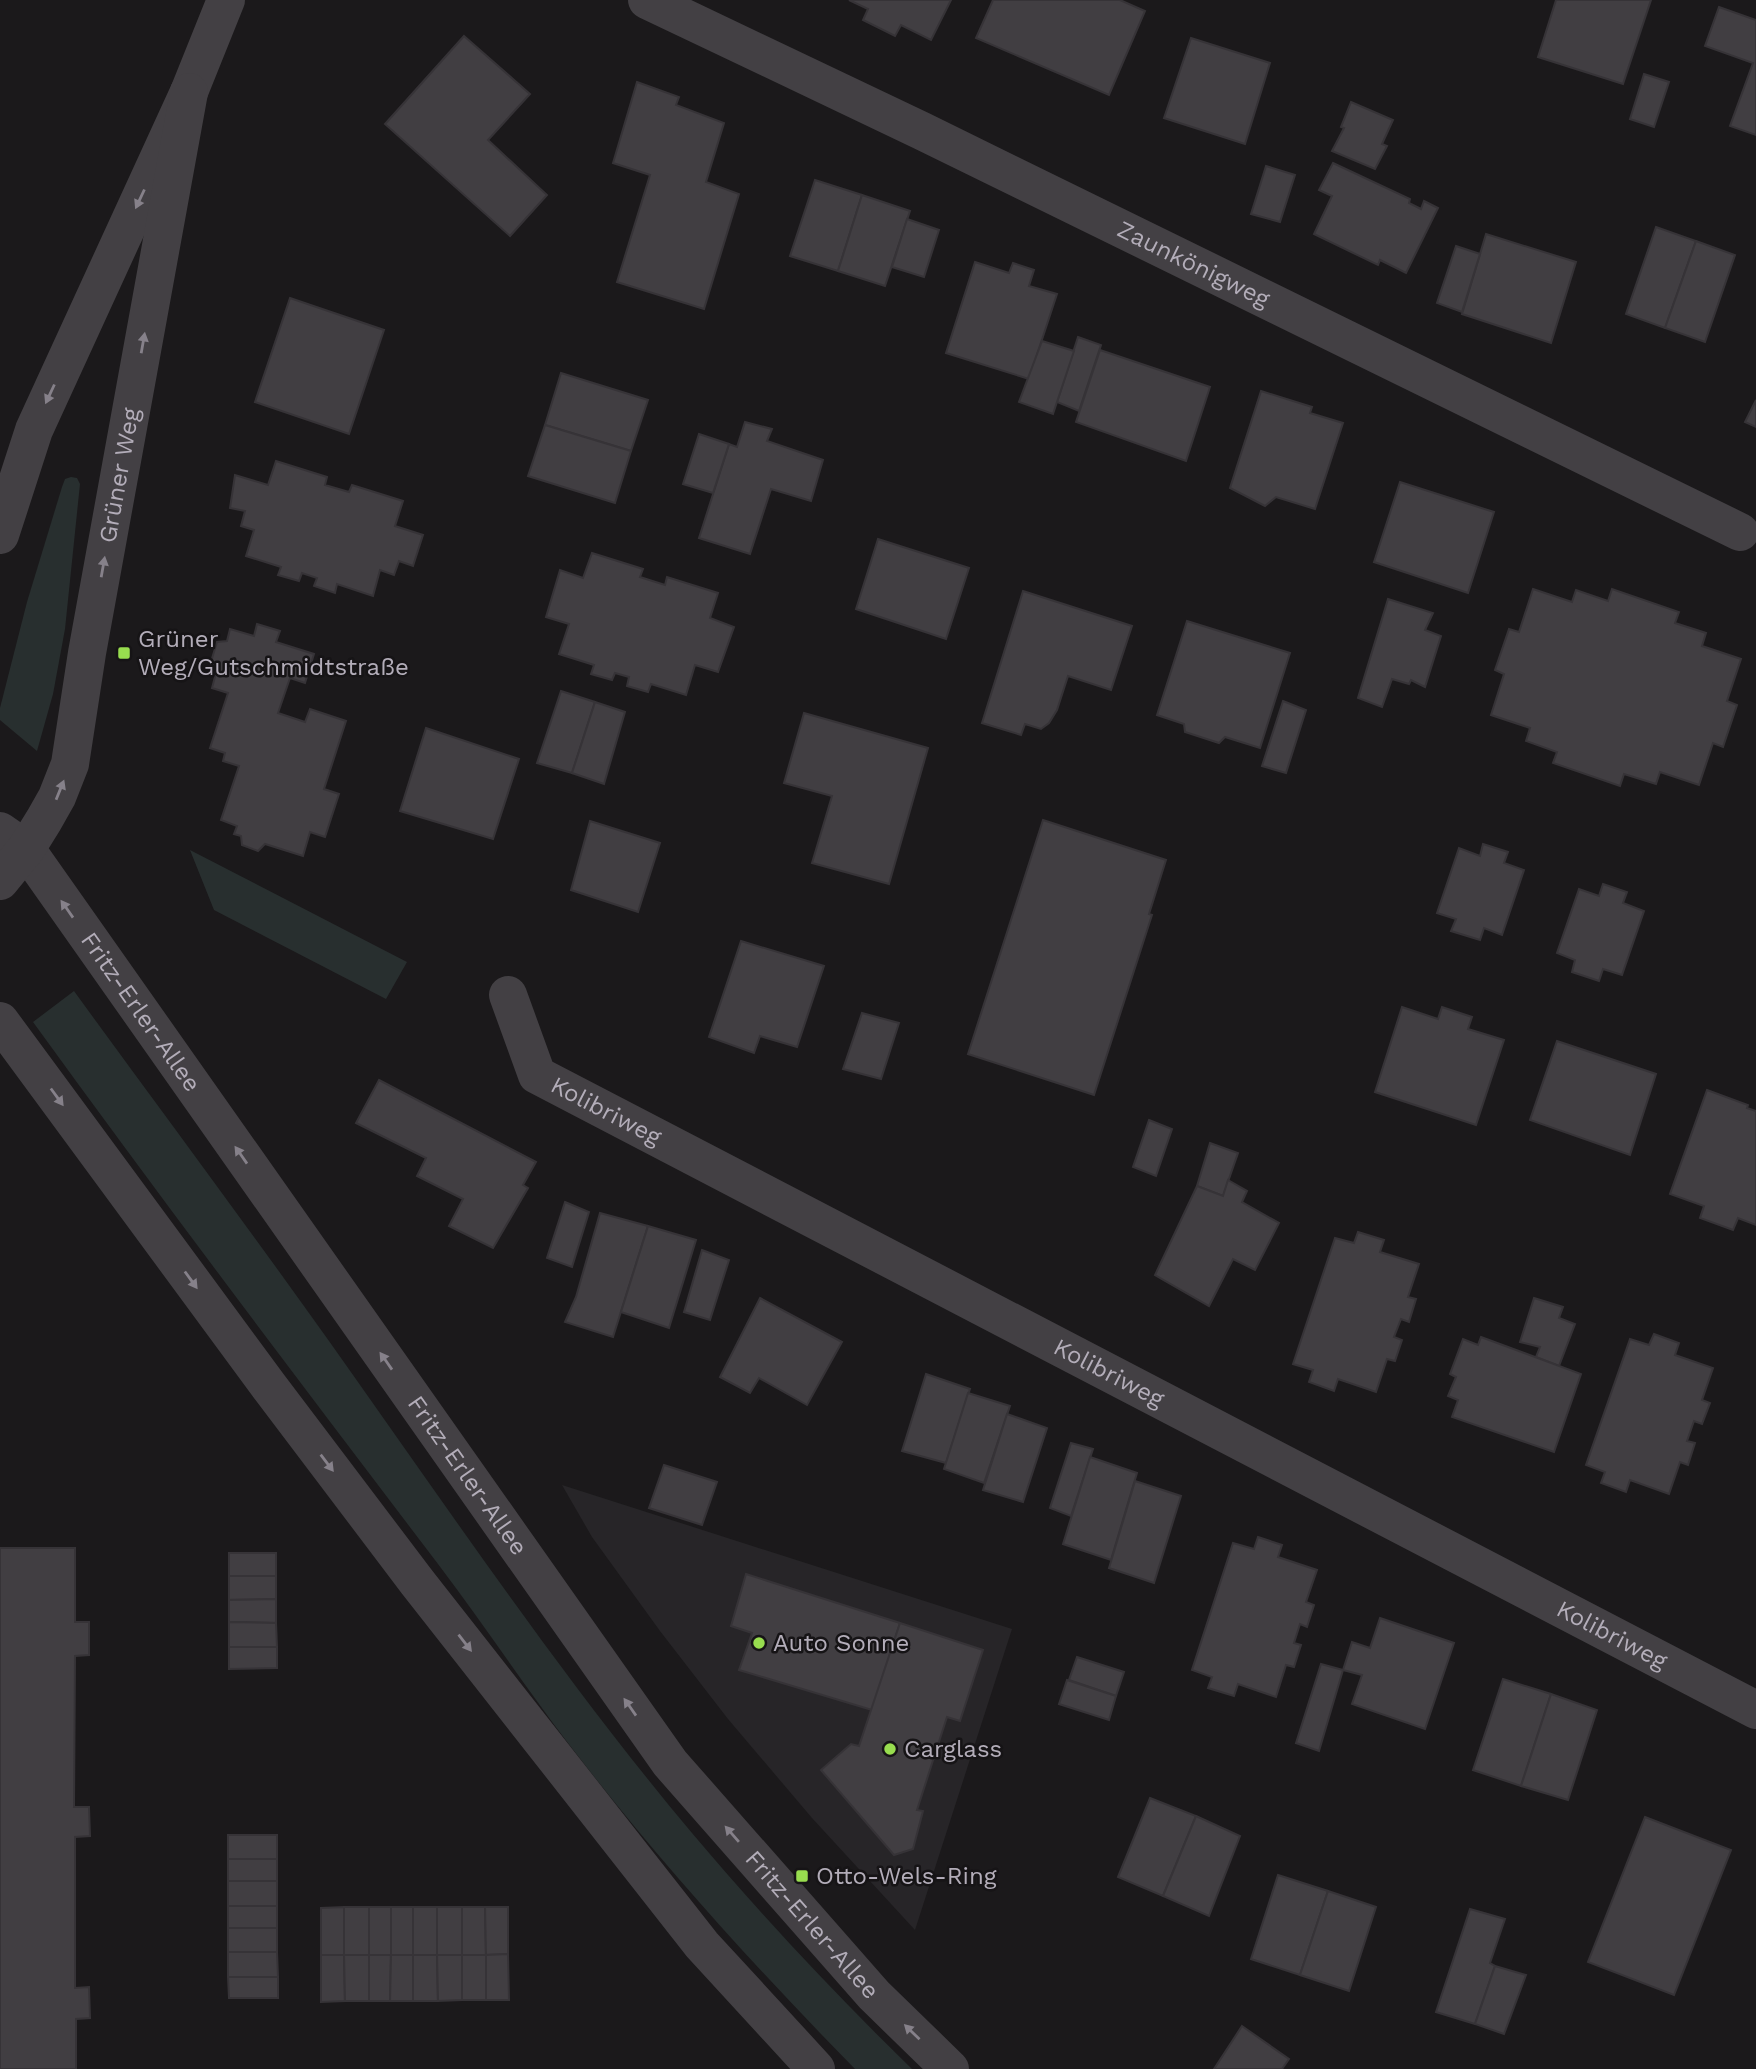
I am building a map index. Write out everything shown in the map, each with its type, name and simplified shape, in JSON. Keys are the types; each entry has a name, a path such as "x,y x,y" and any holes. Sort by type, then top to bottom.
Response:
{"street":[{"name":"Grüner Weg","path":"0,535 34,430 189,92 226,0"},
{"name":"Zaunkönigweg","path":"647,0 922,131 1740,532"},
{"name":"Grüner Weg","path":"13,840 57,797 70,764 87,653 189,92"},
{"path":"0,881 13,840"},
{"name":"Fritz-Erler-Allee","path":"13,840 670,1763 874,1995 950,2069"},
{"name":"Kolibriweg","path":"508,995 537,1075 1756,1710"},
{"path":"0,1021 260,1374 426,1592 702,1945 816,2069"}],"shaded area":[{"path":"77,478 80,484 65,629 53,694 37,751 0,720 0,708 27,602 62,487 65,479"},
{"path":"190,850 407,962 386,999 214,910"},
{"path":"74,991 597,1714 692,1833 745,1894 827,1983 912,2069 855,2069 706,1910 601,1786 33,1022"},
{"path":"562,1485 1012,1629 915,1930 812,1818 728,1719 592,1537"}],"building":[{"path":"849,0 951,0 931,40 901,25 895,36 863,20 868,9"},
{"path":"993,0 1120,0 1145,11 1109,95 976,38"},
{"path":"1556,0 1651,0 1623,84 1538,57"},
{"path":"1719,7 1756,20 1756,135 1730,126 1753,63 1705,46"},
{"path":"464,36 530,94 488,140 547,195 510,236 385,124"},
{"path":"1191,38 1270,63 1245,144 1164,118"},
{"path":"1644,74 1669,82 1654,127 1630,119"},
{"path":"637,82 679,97 676,105 724,123 706,182 739,194 704,309 617,282 650,175 613,163"},
{"path":"1351,102 1393,120 1382,144 1387,146 1375,169 1332,151 1344,128 1341,127"},
{"path":"1333,163 1410,199 1409,203 1421,209 1424,201 1438,208 1406,273 1380,260 1378,265 1314,234 1332,196 1319,190"},
{"path":"1266,166 1295,175 1280,222 1251,214"},
{"path":"815,180 862,195 838,271 790,256"},
{"path":"862,195 910,211 885,286 838,271"},
{"path":"907,219 939,230 924,277 892,267"},
{"path":"1656,227 1696,241 1665,328 1626,314"},
{"path":"1486,234 1576,262 1551,343 1462,314"},
{"path":"1696,241 1735,255 1705,342 1665,328"},
{"path":"1456,246 1480,254 1462,312 1437,303"},
{"path":"975,262 1009,273 1013,263 1034,270 1029,286 1057,294 1029,379 946,353"},
{"path":"290,298 384,330 349,434 255,402"},
{"path":"1078,337 1101,345 1079,411 1057,402"},
{"path":"1042,341 1074,351 1053,414 1019,402"},
{"path":"1100,350 1210,387 1186,461 1076,422"},
{"path":"561,373 648,400 631,451 545,425"},
{"path":"1261,391 1312,407 1310,413 1343,423 1315,509 1276,497 1265,506 1230,488"},
{"path":"1756,400 1756,427 1745,422"},
{"path":"745,422 772,429 767,441 823,460 811,501 771,489 750,554 699,538 729,444 737,447"},
{"path":"545,425 631,451 615,503 528,476"},
{"path":"699,434 729,444 713,493 683,484"},
{"path":"276,461 327,477 325,485 349,492 352,485 403,501 395,526 423,535 413,566 399,561 394,575 380,570 373,596 337,584 335,593 314,586 317,578 302,573 299,581 278,575 281,567 246,556 254,530 241,526 245,511 230,508 235,475 268,485"},
{"path":"1400,482 1494,512 1468,593 1374,562"},
{"path":"878,539 969,568 946,639 856,609"},
{"path":"592,553 643,569 640,577 665,585 667,577 718,593 710,618 734,627 718,672 695,665 686,695 651,684 648,692 627,686 629,677 615,673 612,680 591,674 594,665 559,654 569,624 546,617 560,570 583,578"},
{"path":"1533,589 1572,602 1576,590 1608,601 1612,589 1679,612 1675,623 1706,633 1702,646 1741,659 1727,701 1737,705 1723,747 1713,743 1699,785 1660,772 1656,784 1624,774 1620,786 1553,763 1557,752 1526,741 1530,728 1491,715 1504,674 1495,670 1509,629 1519,632"},
{"path":"1023,591 1132,626 1111,690 1068,676 1057,710 1049,723 1041,729 1025,724 1021,735 982,723"},
{"path":"1388,599 1433,613 1425,630 1441,636 1425,687 1411,680 1409,684 1392,679 1382,707 1358,698"},
{"path":"1187,621 1290,653 1260,748 1225,737 1219,743 1185,732 1184,724 1157,715"},
{"path":"257,624 280,631 276,642 314,654 305,683 290,678 278,713 305,722 310,709 346,721 324,789 339,794 325,837 310,832 303,856 265,844 258,851 242,845 241,836 234,834 237,826 221,820 239,766 223,761 225,753 210,748 228,693 212,688 216,673 210,665 217,642 227,641 230,629 254,636"},
{"path":"561,691 595,702 572,773 537,763"},
{"path":"1283,701 1306,710 1286,773 1262,766"},
{"path":"595,702 625,712 604,784 572,773"},
{"path":"804,713 928,748 889,884 812,863 832,796 784,783"},
{"path":"426,728 519,759 493,839 400,811"},
{"path":"1043,820 1166,860 1149,914 1152,915 1094,1095 968,1054"},
{"path":"590,821 660,843 638,912 571,890"},
{"path":"1483,844 1508,852 1504,863 1524,870 1502,935 1484,928 1480,940 1451,931 1456,919 1437,913 1459,848 1480,856"},
{"path":"1603,884 1627,892 1623,903 1644,911 1622,975 1603,969 1599,981 1572,972 1575,960 1557,953 1579,889 1599,896"},
{"path":"741,941 824,966 797,1047 760,1036 754,1053 709,1037"},
{"path":"1402,1007 1438,1019 1442,1007 1472,1017 1468,1029 1504,1040 1476,1125 1375,1092"},
{"path":"862,1013 899,1023 881,1079 843,1069"},
{"path":"1557,1041 1656,1074 1630,1155 1530,1120"},
{"path":"379,1080 536,1162 523,1185 528,1188 493,1248 449,1226 463,1199 417,1176 426,1158 356,1123"},
{"path":"1707,1090 1748,1105 1747,1108 1756,1111 1756,1225 1738,1218 1733,1230 1700,1218 1704,1206 1670,1194"},
{"path":"1149,1120 1172,1129 1156,1176 1133,1167"},
{"path":"1210,1143 1238,1153 1223,1196 1197,1186"},
{"path":"1228,1180 1247,1191 1242,1202 1279,1223 1255,1270 1233,1259 1209,1306 1155,1275 1197,1186 1223,1196"},
{"path":"565,1202 589,1212 572,1267 547,1258"},
{"path":"600,1213 648,1226 613,1337 565,1322 576,1297"},
{"path":"648,1226 696,1240 669,1328 621,1312"},
{"path":"1358,1232 1384,1240 1380,1252 1419,1264 1408,1297 1416,1299 1409,1322 1401,1319 1394,1337 1402,1340 1395,1361 1387,1359 1376,1392 1338,1379 1334,1391 1309,1382 1313,1370 1293,1364 1335,1238 1354,1243"},
{"path":"702,1250 729,1260 710,1320 684,1312"},
{"path":"760,1298 842,1342 807,1405 759,1378 750,1393 720,1377"},
{"path":"1534,1298 1563,1307 1559,1318 1575,1324 1559,1366 1536,1357 1540,1347 1520,1342"},
{"path":"1654,1334 1679,1343 1675,1355 1713,1368 1702,1400 1710,1403 1702,1424 1694,1421 1687,1441 1695,1443 1688,1465 1680,1462 1669,1494 1630,1480 1626,1492 1601,1483 1605,1472 1586,1465 1630,1339 1649,1345"},
{"path":"1481,1337 1581,1374 1554,1452 1452,1417 1458,1400 1448,1396 1456,1377 1450,1374 1463,1339 1478,1345"},
{"path":"926,1374 970,1389 946,1463 902,1451"},
{"path":"968,1393 1010,1406 984,1483 944,1469"},
{"path":"1007,1414 1047,1428 1023,1502 983,1490"},
{"path":"1071,1443 1093,1449 1071,1516 1050,1508"},
{"path":"1090,1457 1137,1473 1111,1560 1063,1544"},
{"path":"664,1465 717,1482 702,1525 649,1508"},
{"path":"1135,1481 1181,1496 1154,1583 1109,1568"},
{"path":"1258,1537 1282,1545 1278,1557 1317,1570 1306,1602 1314,1605 1307,1627 1300,1624 1294,1643 1301,1645 1294,1667 1286,1665 1276,1697 1238,1684 1234,1696 1208,1688 1212,1677 1192,1670 1233,1543 1254,1549"},
{"path":"0,1548 75,1548 75,1622 89,1622 89,1655 75,1656 74,1807 89,1807 90,1836 75,1837 75,1988 89,1987 90,2018 76,2019 76,2069 0,2069"},
{"path":"229,1553 276,1553 276,1576 229,1576"},
{"path":"746,1574 900,1623 872,1710 739,1670 752,1633 731,1626"},
{"path":"229,1576 276,1576 276,1599 229,1600"},
{"path":"276,1599 276,1623 229,1622 229,1600"},
{"path":"1380,1618 1454,1643 1425,1729 1352,1704 1362,1675 1343,1670 1352,1642 1370,1648"},
{"path":"229,1622 276,1623 277,1647 229,1647"},
{"path":"900,1623 983,1650 960,1721 947,1717 917,1810 923,1811 913,1849 894,1855 821,1770 851,1744 859,1746"},
{"path":"229,1647 277,1647 277,1668 229,1669"},
{"path":"1077,1657 1124,1672 1116,1696 1069,1680"},
{"path":"1321,1664 1343,1670 1319,1751 1296,1743"},
{"path":"1503,1679 1551,1694 1521,1786 1473,1770"},
{"path":"1067,1680 1116,1696 1109,1720 1059,1704"},
{"path":"1551,1694 1597,1710 1568,1800 1521,1786"},
{"path":"1150,1798 1196,1816 1163,1896 1118,1877"},
{"path":"1196,1816 1240,1836 1209,1916 1163,1896"},
{"path":"1645,1817 1731,1850 1674,1995 1588,1962"},
{"path":"228,1835 277,1835 277,1859 228,1859"},
{"path":"228,1859 277,1859 277,1881 228,1881"},
{"path":"1278,1875 1328,1891 1300,1975 1251,1959"},
{"path":"228,1881 277,1881 277,1906 228,1906"},
{"path":"1328,1891 1376,1907 1349,1991 1300,1975"},
{"path":"228,1906 277,1906 277,1928 228,1928"},
{"path":"344,1907 344,1955 321,1955 321,1908"},
{"path":"344,1907 369,1907 369,1955 344,1955"},
{"path":"369,1907 391,1907 391,1955 369,1955"},
{"path":"391,1907 413,1907 413,1955 391,1955"},
{"path":"413,1907 437,1907 437,1955 413,1955"},
{"path":"437,1907 462,1907 462,1955 437,1955"},
{"path":"462,1907 485,1907 486,1955 462,1955"},
{"path":"485,1907 508,1907 508,1954 486,1955"},
{"path":"1470,1909 1505,1919 1490,1963 1495,1966 1475,2024 1436,2012"},
{"path":"228,1928 277,1928 277,1952 228,1952"},
{"path":"228,1952 277,1952 278,1977 228,1977"},
{"path":"508,1954 509,2000 486,2000 486,1955"},
{"path":"321,1955 344,1955 345,2001 321,2002"},
{"path":"344,1955 369,1955 369,2001 345,2001"},
{"path":"369,1955 391,1955 390,2001 369,2001"},
{"path":"391,1955 413,1955 413,2001 390,2001"},
{"path":"413,1955 437,1955 438,2001 413,2001"},
{"path":"437,1955 462,1955 462,2000 438,2001"},
{"path":"462,1955 486,1955 486,2000 462,2000"},
{"path":"1495,1966 1526,1975 1504,2034 1475,2024"},
{"path":"228,1977 278,1977 278,1998 229,1998"},
{"path":"1242,2026 1289,2059 1282,2069 1214,2069"}],"place":[{"name":"Grüner Weg/Gutschmidtstraße","path":"124,653"},
{"name":"Auto Sonne","path":"759,1643"},
{"name":"Carglass","path":"890,1749"},
{"name":"Otto-Wels-Ring","path":"802,1876"}]}
